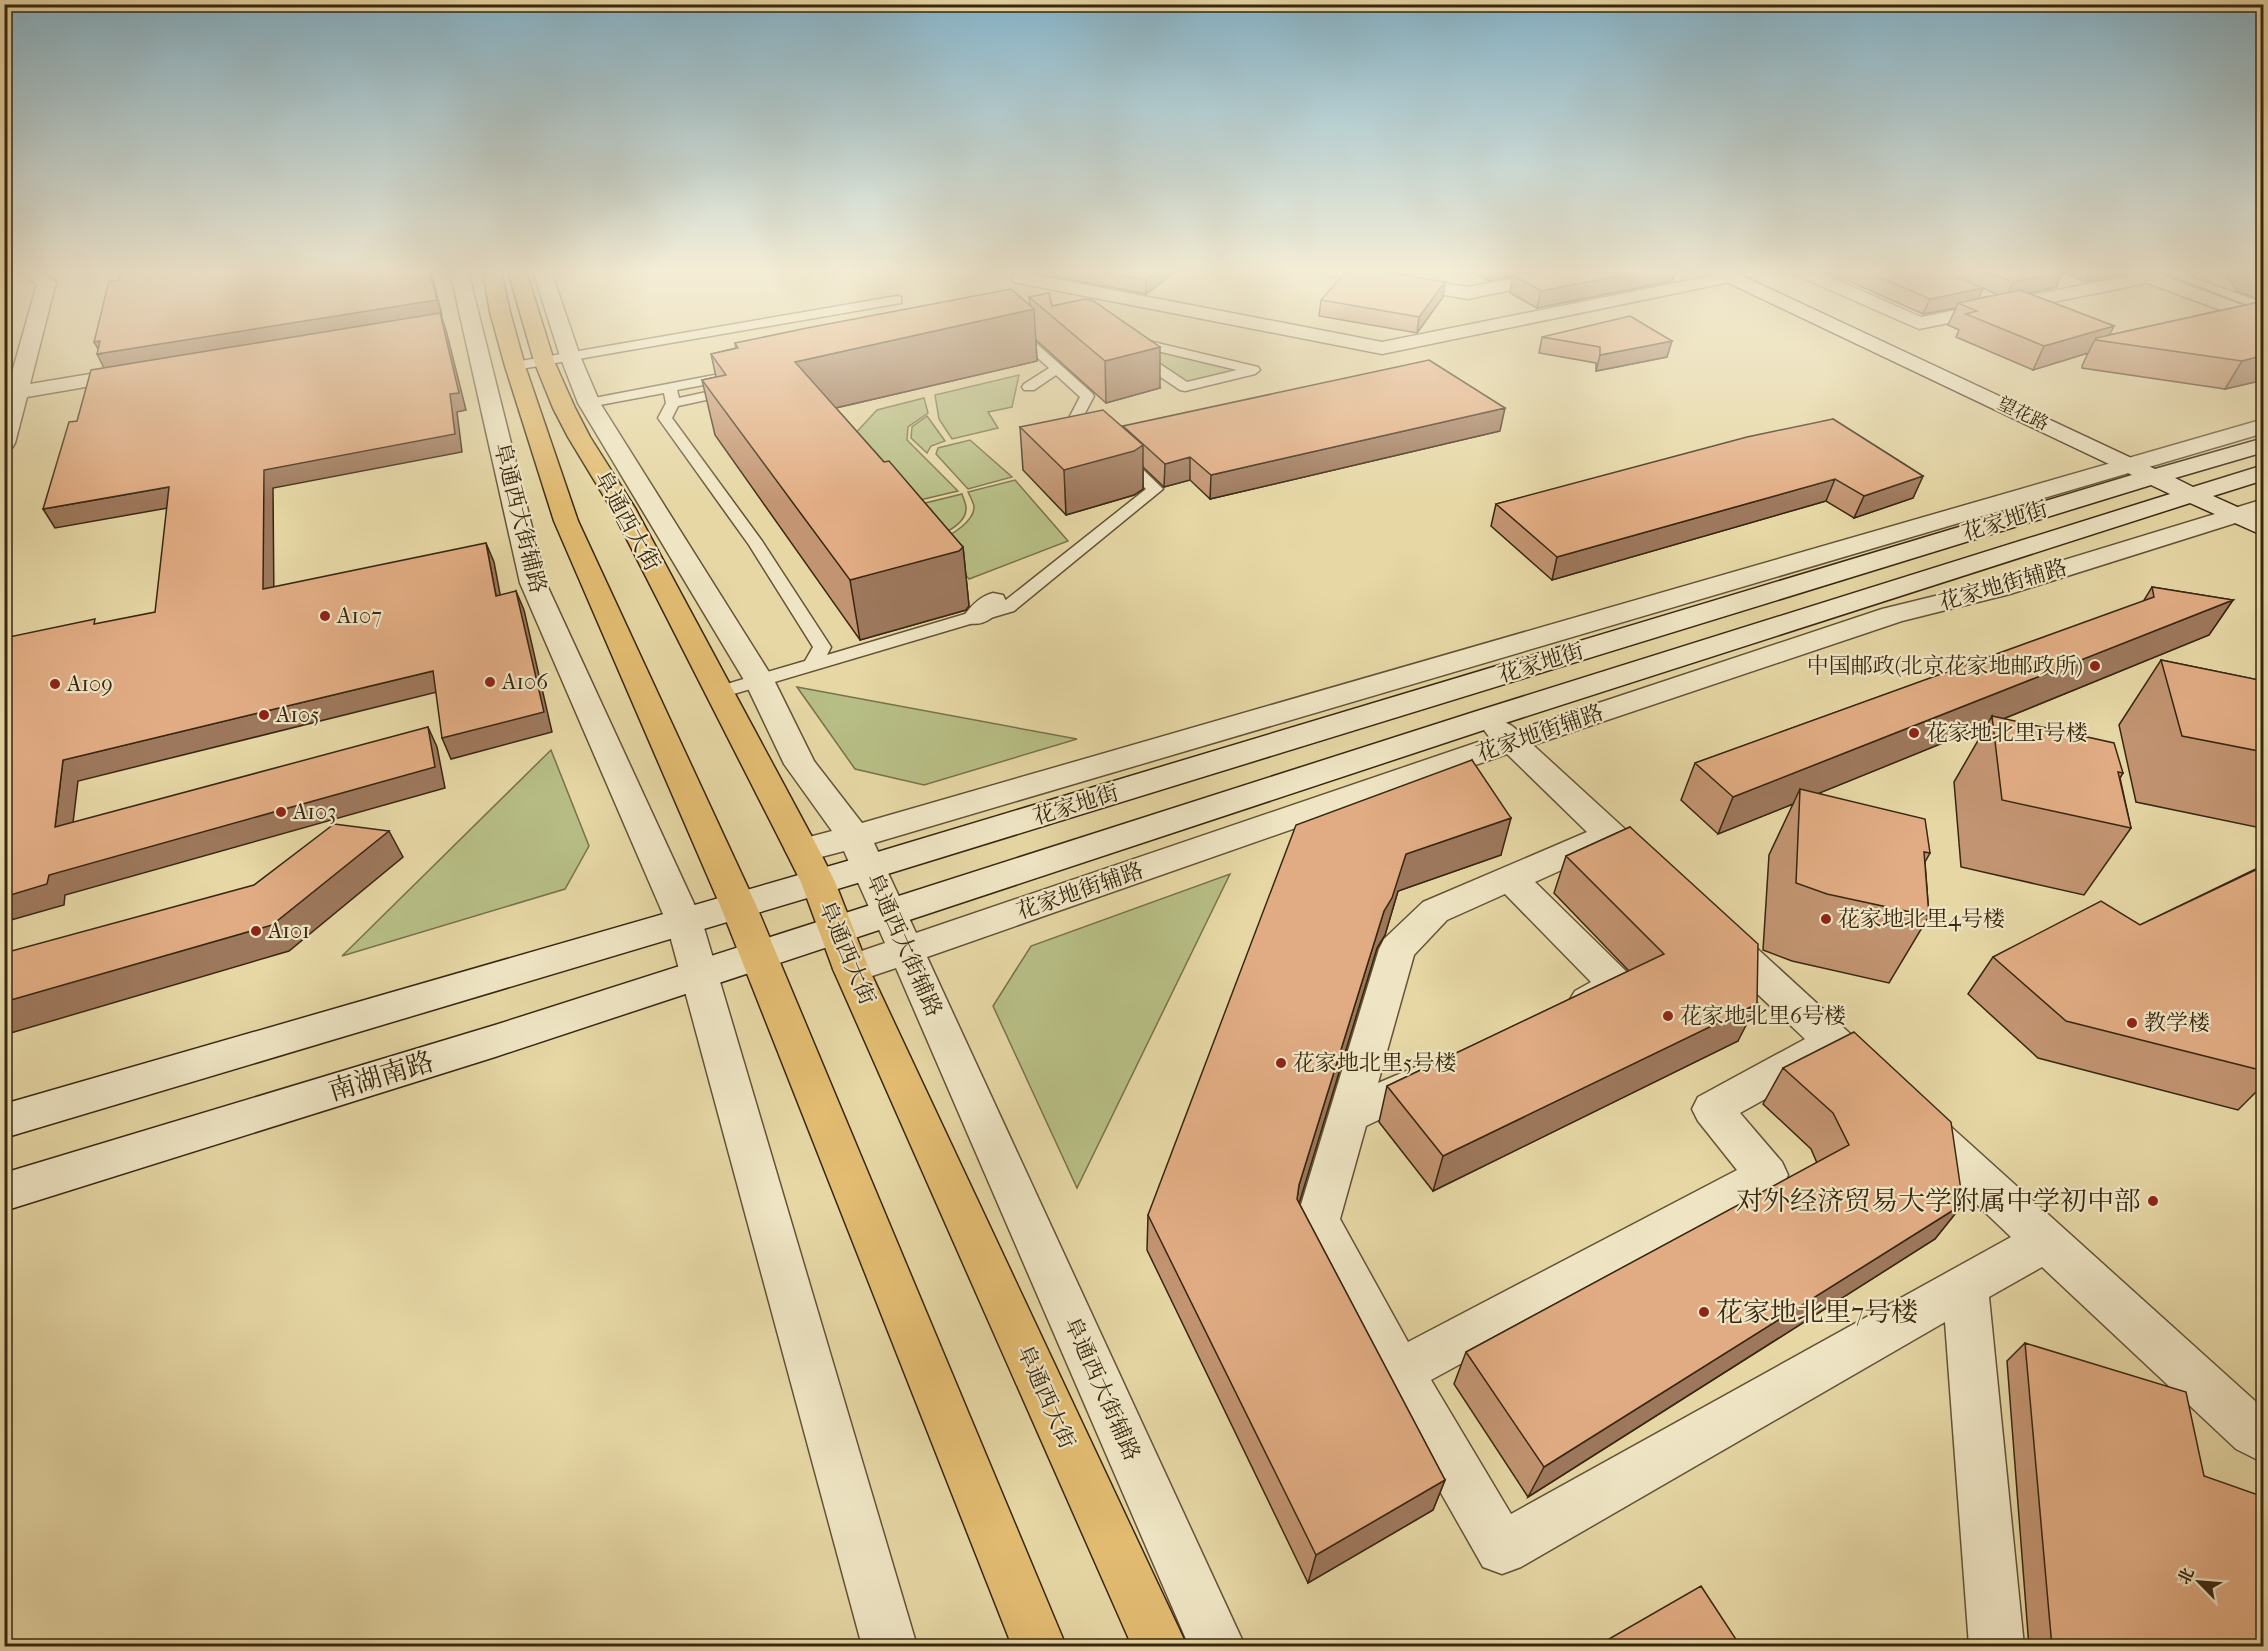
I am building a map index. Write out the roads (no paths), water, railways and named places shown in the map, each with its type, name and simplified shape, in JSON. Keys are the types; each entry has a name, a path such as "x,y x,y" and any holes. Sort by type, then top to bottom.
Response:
{"main road":[{"path":"500,348 515,366 566,521 738,905 1039,1647"},
{"name":"阜通西大街","path":"540,348 579,437 623,508 818,882 851,969 1160,1647"}],"street":[{"path":"4,443 30,348"},
{"name":"阜通西大街辅路","path":"480,348 533,583 684,921 890,1647"},
{"name":"阜通西大街辅路","path":"567,348 589,403 759,680 800,764 861,852 1217,1647"},
{"name":"望花路","path":"1883,348 2144,470 2264,529"},
{"path":"18,392 157,369"},
{"path":"2144,470 2264,426"},
{"name":"花家地街","path":"738,905 818,882 861,852 2144,470 2264,445"},
{"name":"花家地街","path":"757,955 889,911 1499,730 2264,472"},
{"name":"花家地街辅路","path":"851,969 906,951 1499,730 1892,615 2001,588 2264,506"},
{"path":"1499,730 1653,875"},
{"path":"1610,835 1435,911 1397,949 1318,1221 1399,1372 1502,1548 2046,1241"},
{"path":"802,850 861,852"},
{"path":"1510,878 1618,986 1562,1013"},
{"path":"4,1121 738,905"},
{"path":"1696,915 2212,1396 2253,1432 2264,1438"},
{"name":"南湖南路","path":"4,1192 495,1041 757,955"},
{"path":"1399,1372 1767,1175 1712,1109 1833,1043"},
{"path":"1348,1116 1456,1064"},
{"path":"1965,1287 1997,1647"}],"lane":[{"path":"515,366 616,348"},
{"path":"720,692 985,609 1008,607 1155,489 1077,416 1087,396 1058,368 1032,348"},
{"path":"1131,348 1185,387 1254,370 1156,348"},
{"path":"1029,387 1058,368"},
{"path":"671,395 740,374"},
{"path":"589,403 752,386"},
{"path":"671,395 665,418 756,543 822,647 812,665"}],"place":[{"name":"A107","path":"325,616"},
{"name":"中国邮政(北京花家地邮政所)","path":"2095,666"},
{"name":"A106","path":"490,682"},
{"name":"A109","path":"55,684"},
{"name":"A105","path":"264,715"},
{"name":"花家地北里1号楼","path":"1914,733"},
{"name":"A103","path":"281,812"},
{"name":"花家地北里4号楼","path":"1826,919"},
{"name":"A101","path":"256,931"},
{"name":"花家地北里6号楼","path":"1668,1016"},
{"name":"教学楼","path":"2132,1023"},
{"name":"花家地北里5号楼","path":"1281,1063"},
{"name":"对外经济贸易大学附属中学初中部","path":"2153,1201"},
{"name":"花家地北里7号楼","path":"1704,1312"}]}
